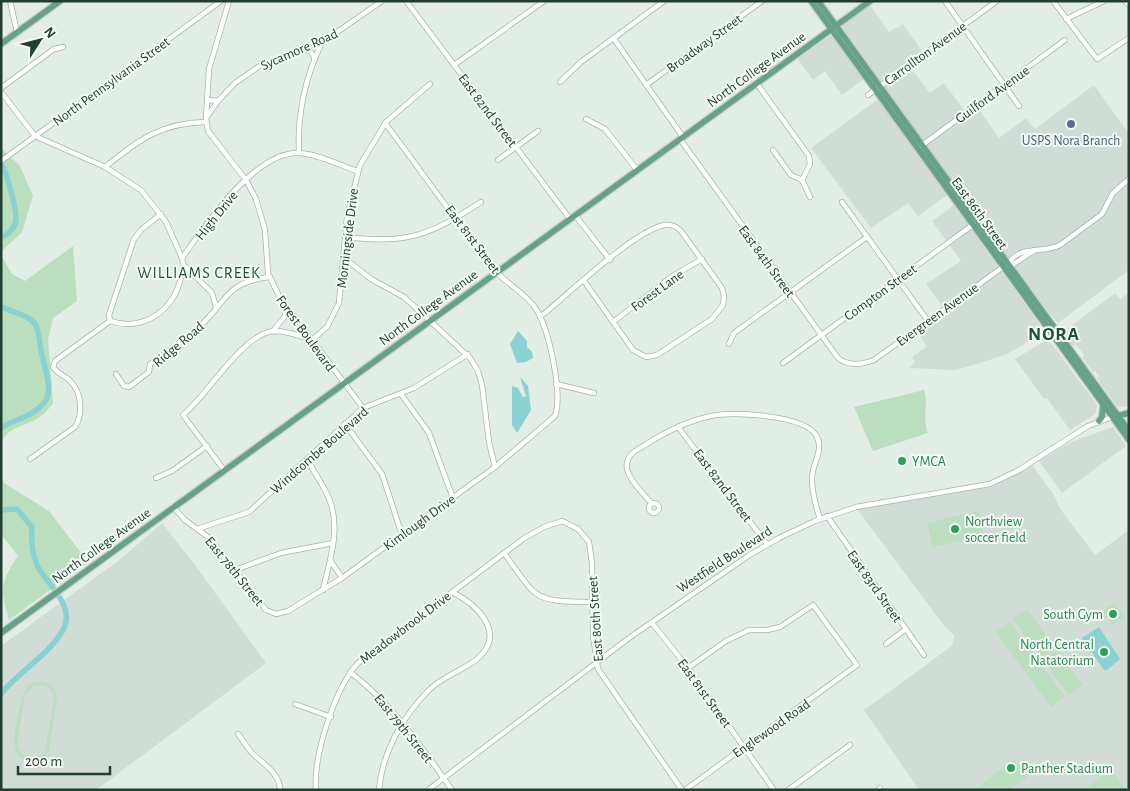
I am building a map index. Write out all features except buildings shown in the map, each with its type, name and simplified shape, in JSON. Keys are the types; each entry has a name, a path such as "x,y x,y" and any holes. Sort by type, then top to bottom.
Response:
{"main road":[{"path":"1,44 60,1"},
{"name":"East 86th Street","path":"812,1 834,27"},
{"name":"East 86th Street","path":"818,1 834,27 1115,416 1129,440"},
{"name":"North College Avenue","path":"1,633 870,1"},
{"name":"East 86th Street","path":"1006,266 1103,404 1127,428"},
{"path":"1099,421 1104,412 1103,404"},
{"path":"1127,428 1129,413"},
{"name":"Westfield Boulevard","path":"1115,416 1129,413"}],"street":[{"path":"10,1 17,32"},
{"name":"North Pennsylvania Street","path":"2,161 221,1"},
{"name":"Forest Boulevard","path":"229,1 210,63 206,120 210,136 246,180 263,219 269,277 286,307 363,408"},
{"name":"Sycamore Road","path":"206,120 218,101 235,83 258,67 323,40 382,1"},
{"name":"East 82nd Street","path":"406,1 516,147 572,217 610,260"},
{"path":"454,65 544,1"},
{"path":"560,82 581,62 664,1"},
{"name":"Broadway Street","path":"646,85 762,1"},
{"path":"945,1 1019,106"},
{"name":"Carrollton Avenue","path":"868,95 997,1"},
{"path":"1053,1 1097,59 1129,38"},
{"path":"1066,19 1104,1"},
{"path":"1125,1 1129,5"},
{"name":"East 84th Street","path":"614,39 790,293 821,334 842,361 866,363"},
{"path":"299,153 302,102 323,40"},
{"name":"Guilford Avenue","path":"920,146 1066,40"},
{"path":"63,47 54,50 1,90 35,136 105,167 136,187 161,214 184,265 212,293 216,307"},
{"path":"304,48 311,52 315,59"},
{"name":"Morningside Drive","path":"312,340 325,330 336,312 350,200 357,171 385,124 401,107 430,84"},
{"path":"757,84 808,156 810,164 802,180"},
{"path":"207,100 218,101"},
{"path":"586,119 605,129 637,170"},
{"path":"105,167 139,140 157,131 176,125 206,120"},
{"name":"East 81st Street","path":"385,124 496,272 528,299 540,317 549,338 556,384 557,410 555,416"},
{"path":"498,160 538,130"},
{"path":"773,150 791,175 802,180 810,197"},
{"name":"High Drive","path":"182,258 246,180 268,161 286,154 299,153 315,156 357,171"},
{"name":"Evergreen Avenue","path":"866,363 1006,266 1010,260 1024,250 1053,249 1095,220 1102,214 1118,188 1129,179"},
{"path":"345,237 384,240 407,238 426,232 481,202"},
{"path":"842,202 928,321"},
{"path":"110,321 109,315 134,239 142,229 161,214"},
{"name":"Compton Street","path":"783,363 975,223"},
{"path":"540,317 610,260 645,234 663,225 672,225 681,231 722,288 724,301 714,318 657,355 643,357 633,350 584,282"},
{"path":"729,344 733,334 867,237"},
{"path":"343,257 371,279 404,297 468,354 476,367 482,385 489,442 495,467"},
{"name":"Forest Lane","path":"613,322 671,277 702,259"},
{"path":"30,459 75,427 80,420 81,412 76,389 68,379 53,367 55,361 110,321 123,324 138,323 160,314 176,294 184,265"},
{"name":"Ridge Road","path":"116,374 124,386 130,387 149,372 150,364 199,327 225,294 250,280 269,277"},
{"path":"212,293 225,294"},
{"path":"224,470 183,415 202,398 239,353 273,331 285,316 286,307"},
{"path":"273,331 312,340"},
{"name":"Windcombe Boulevard","path":"197,529 249,512 363,408 420,386 468,354"},
{"path":"556,384 594,392"},
{"path":"401,394 429,433 452,498"},
{"path":"652,504 629,473 627,463 632,453 678,427 713,415 748,415 782,418 810,429 816,436 820,447 812,476 820,519"},
{"name":"Kimlough Drive","path":"275,614 295,608 342,578 495,467 555,416"},
{"name":"Westfield Boulevard","path":"428,790 596,663 767,544 827,516 876,502 953,492 990,484 1019,470 1099,421 1115,416"},
{"path":"345,424 382,474 402,535"},
{"name":"East 82nd Street","path":"678,427 767,544"},
{"path":"156,478 170,473 206,446"},
{"path":"307,459 331,505 334,526 330,560 323,590"},
{"name":"East 78th Street","path":"173,507 208,537 266,610 275,614"},
{"name":"East 83rd Street","path":"827,516 924,654"},
{"name":"Meadowbrook Drive","path":"316,790 317,759 340,692 350,672 368,654 504,553 541,528 558,522 567,522"},
{"name":"East 80th Street","path":"567,522 582,532 589,542 596,663 619,701 684,790"},
{"path":"235,570 281,553 332,543"},
{"path":"504,553 531,590 539,597 551,601 593,602"},
{"path":"330,560 342,578"},
{"path":"379,790 384,762 402,722 430,688 476,660 487,645 488,628 484,618 473,604 452,592"},
{"name":"Englewood Road","path":"684,790 857,667 855,660 813,605 780,627 767,630 750,630 726,641 688,668"},
{"name":"East 81st Street","path":"652,623 688,668 774,790"},
{"path":"886,644 906,629"},
{"name":"East 79th Street","path":"350,672 377,693 402,722 452,790"},
{"path":"295,704 331,717"},
{"path":"238,734 251,752 274,774 280,782 280,790"},
{"path":"788,790 850,745"}],"shaded area":[{"path":"870,5 889,32 903,24 925,56 910,67 930,93 944,83 964,110 974,102 999,138 1026,118 1035,129 1094,85 1129,134 1129,270 1058,323 1031,291 846,34 842,26 844,23"},
{"path":"830,36 833,36 864,79 842,95 825,71 813,80 797,58"},
{"path":"878,99 947,195 918,216 908,203 871,228 811,148"},
{"path":"954,205 1045,332 1007,354 977,364 954,370 909,368 915,362 912,357 927,346 914,328 943,307 926,284 961,261 932,221"},
{"path":"1115,293 1120,299 1129,293 1129,406 1121,407 1117,406 1097,378 1099,376 1095,371 1093,372 1082,357 1084,355 1076,344 1071,346 1062,333"},
{"path":"1048,339 1097,405 1095,414 1070,430 1047,398 1044,399 1015,359"},
{"path":"1113,427 1126,446 1062,493 1039,461 1071,442"},
{"path":"1032,465 1053,494 1061,510 1095,555 1129,530 1129,790 919,790 864,710 952,646 954,635 945,627 857,509 893,501 992,487"},
{"path":"162,523 266,663 96,790 1,790 1,646 122,558"}],"green space":[{"path":"1,148 20,166 33,196 22,232 1,252"},
{"path":"73,246 77,301 53,318 48,339 53,404 36,419 8,433 1,444 1,255 12,274 25,281"},
{"path":"924,390 928,433 873,451 854,407"},
{"path":"1,474 4,483 49,511 88,562 9,620 3,586 18,556 1,534"},
{"name":"Northview soccer field","path":"978,511 984,535 933,547 927,523"},
{"name":"South Gym","path":"1114,603 1124,617 1112,625 1102,611"},
{"path":"1027,609 1056,649 1042,659 1013,619"},
{"path":"1010,622 1039,662 1025,672 996,632"},
{"path":"1057,650 1082,685 1068,695 1043,660"},
{"path":"1040,663 1065,697 1051,707 1026,673"},
{"path":"44,681 54,688 57,697 49,751 42,759 30,762 19,756 14,744 20,705 29,684","holes":["34,685 48,687 53,694 54,702 45,751 40,756 32,759 21,753 17,744 25,695"]},
{"name":"Panther Stadium","path":"1014,759 1027,777 1010,790 974,790"},
{"path":"1111,769 1126,790 1084,790"}],"water":[{"path":"518,331 527,341 527,347 532,352 533,358 526,362 517,363 510,344"},
{"path":"520,377 528,386 531,410 517,433 512,425 512,386 518,388 523,397 526,396"},
{"name":"North Central Natatorium","path":"1099,627 1120,659 1107,670 1104,670 1082,638"}],"waterway":[{"name":"WILLIAMS CREEK","path":"1,164 10,189 16,217 14,227 1,238"},
{"name":"WILLIAMS CREEK","path":"1,306 28,318 37,327 48,384 47,398 39,408 29,415 1,428"},
{"name":"WILLIAMS CREEK","path":"1,510 17,509 32,527 32,546 35,560 41,572 59,596 66,612 63,630 50,648 1,694"}],"place":[{"name":"USPS Nora Branch","path":"1071,124"},
{"name":"YMCA","path":"902,461"},
{"name":"Northview soccer field","path":"955,529"},
{"name":"South Gym","path":"1113,614"},
{"name":"North Central Natatorium","path":"1104,652"},
{"name":"Panther Stadium","path":"1011,768"}],"district":[{"name":"WILLIAMS CREEK","path":"199,272"},
{"name":"NORA","path":"1054,333"}]}
